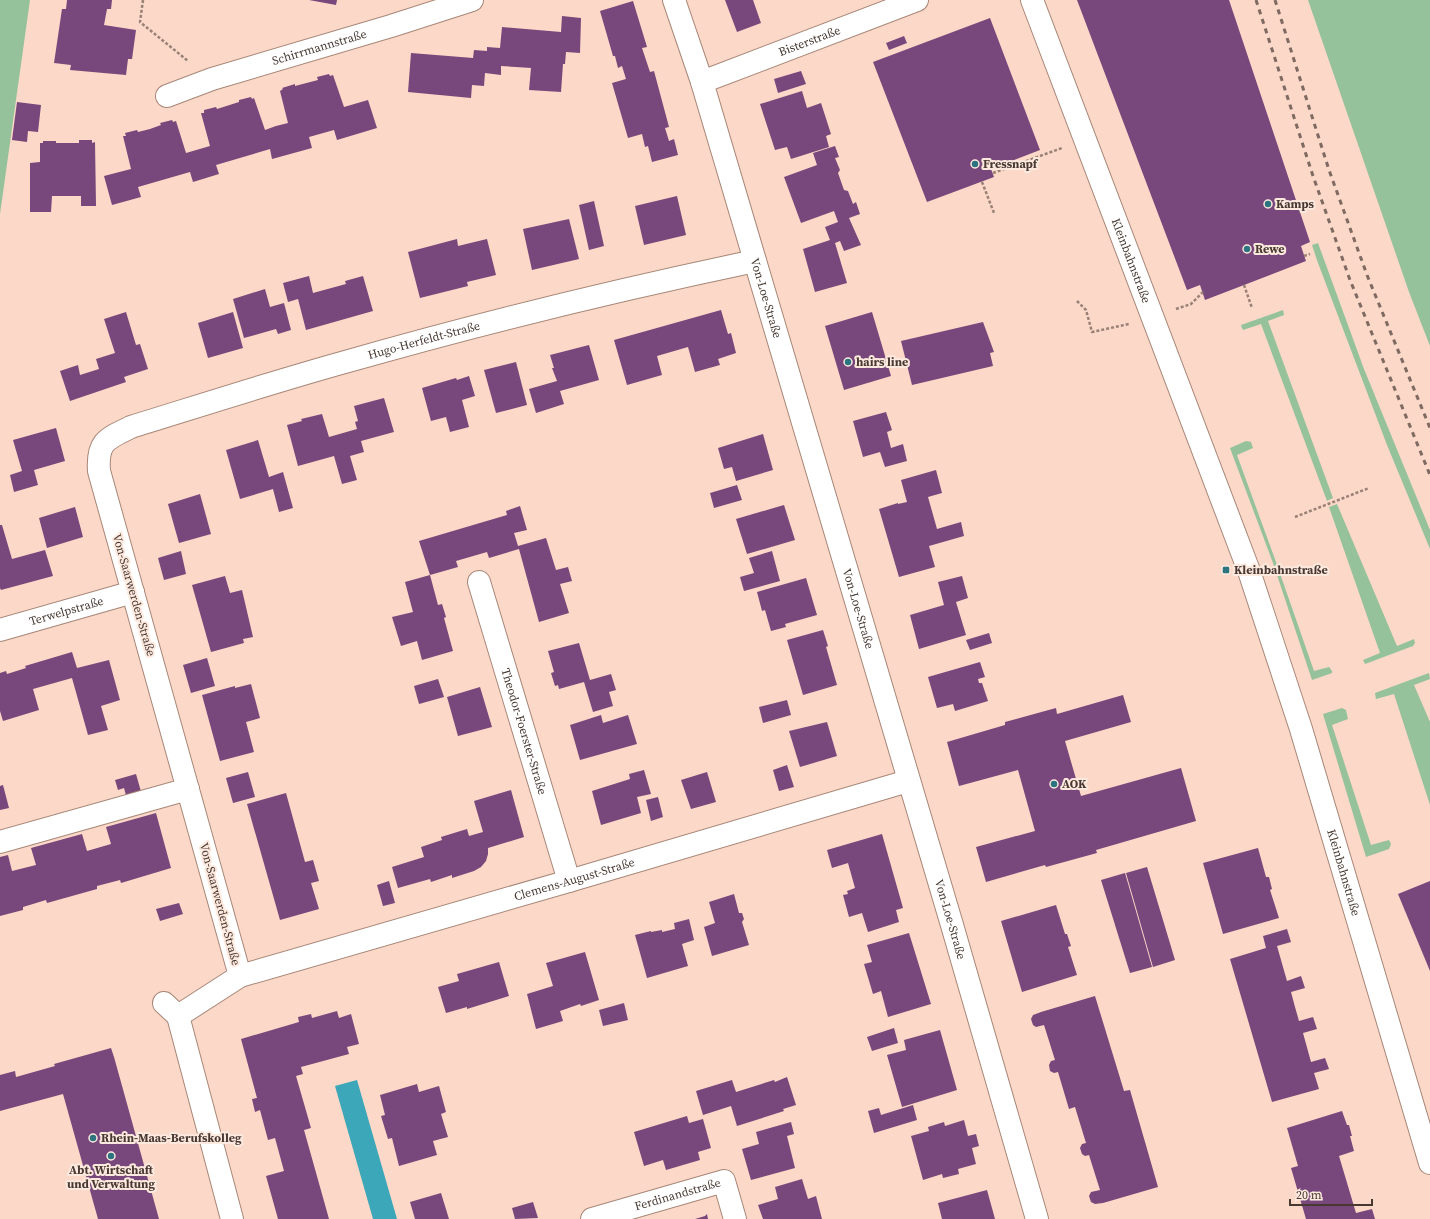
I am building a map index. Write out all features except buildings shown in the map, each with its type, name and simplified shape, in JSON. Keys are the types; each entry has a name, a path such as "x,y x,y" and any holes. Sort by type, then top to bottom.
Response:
{"street":[{"name":"Schirrmannstraße","path":"167,96 212,80 472,0"},
{"name":"Von-Loe-Straße","path":"674,0 702,82 1037,1219"},
{"name":"Bisterstraße","path":"702,82 917,0"},
{"name":"Kleinbahnstraße","path":"1032,0 1249,571 1301,729 1430,1162"},
{"name":"Hugo-Herfeldt-Straße","path":"102,446 111,437 131,428 345,362 535,310 755,261"},
{"name":"Von-Saarwerden-Straße","path":"102,446 98,458 99,471 240,976 171,1010 232,1219"},
{"name":"Theodor-Foerster-Straße","path":"479,582 569,881"},
{"name":"Terwelpstraße","path":"0,630 133,592"},
{"name":"Clemens-August-Straße","path":"240,976 908,781"},
{"path":"0,842 188,789"},
{"name":"Ferdinandstraße","path":"592,1219 724,1181 735,1219"}],"path":[{"path":"143,0 140,22 212,80"},
{"path":"993,173 1085,139"},
{"path":"982,182 994,213"},
{"path":"1304,256 1310,254"},
{"path":"1244,285 1252,308"},
{"path":"1077,301 1086,310 1092,332 1154,318 1191,304 1203,292"},
{"path":"1295,517 1368,488"}],"green space":[{"path":"0,0 30,0 0,214"},
{"path":"1308,0 1430,0 1430,346 1409,292"},
{"path":"1318,243 1364,369 1430,530 1430,549 1387,445 1318,263 1312,245"},
{"path":"1283,310 1284,315 1268,321 1333,498 1327,501 1261,324 1243,330 1241,325"},
{"path":"1246,441 1251,442 1253,448 1237,455 1314,671 1329,667 1332,671 1332,673 1312,680 1273,563 1230,448"},
{"path":"1337,504 1397,646 1414,639 1415,643 1413,646 1365,664 1363,660 1380,653 1329,507"},
{"path":"1429,673 1430,679 1414,685 1430,722 1430,805 1394,694 1376,699 1375,693"},
{"path":"1342,708 1346,710 1348,719 1332,725 1371,845 1389,840 1391,844 1389,849 1366,857 1323,714"}],"water":[{"path":"357,1080 397,1219 373,1219 335,1086"}],"railway":[{"path":"1256,0 1313,176 1350,280 1430,475"},
{"path":"1275,0 1329,170 1367,275 1430,428"}],"place":[{"name":"Fressnapf","path":"975,164"},
{"name":"Kamps","path":"1268,204"},
{"name":"Rewe","path":"1247,249"},
{"name":"hairs line","path":"848,362"},
{"name":"Kleinbahnstraße","path":"1226,570"},
{"name":"AOK","path":"1054,784"},
{"name":"Rhein-Maas-Berufskolleg","path":"93,1138"},
{"name":"Abt. Wirtschaft und Verwaltung","path":"111,1156"}]}
